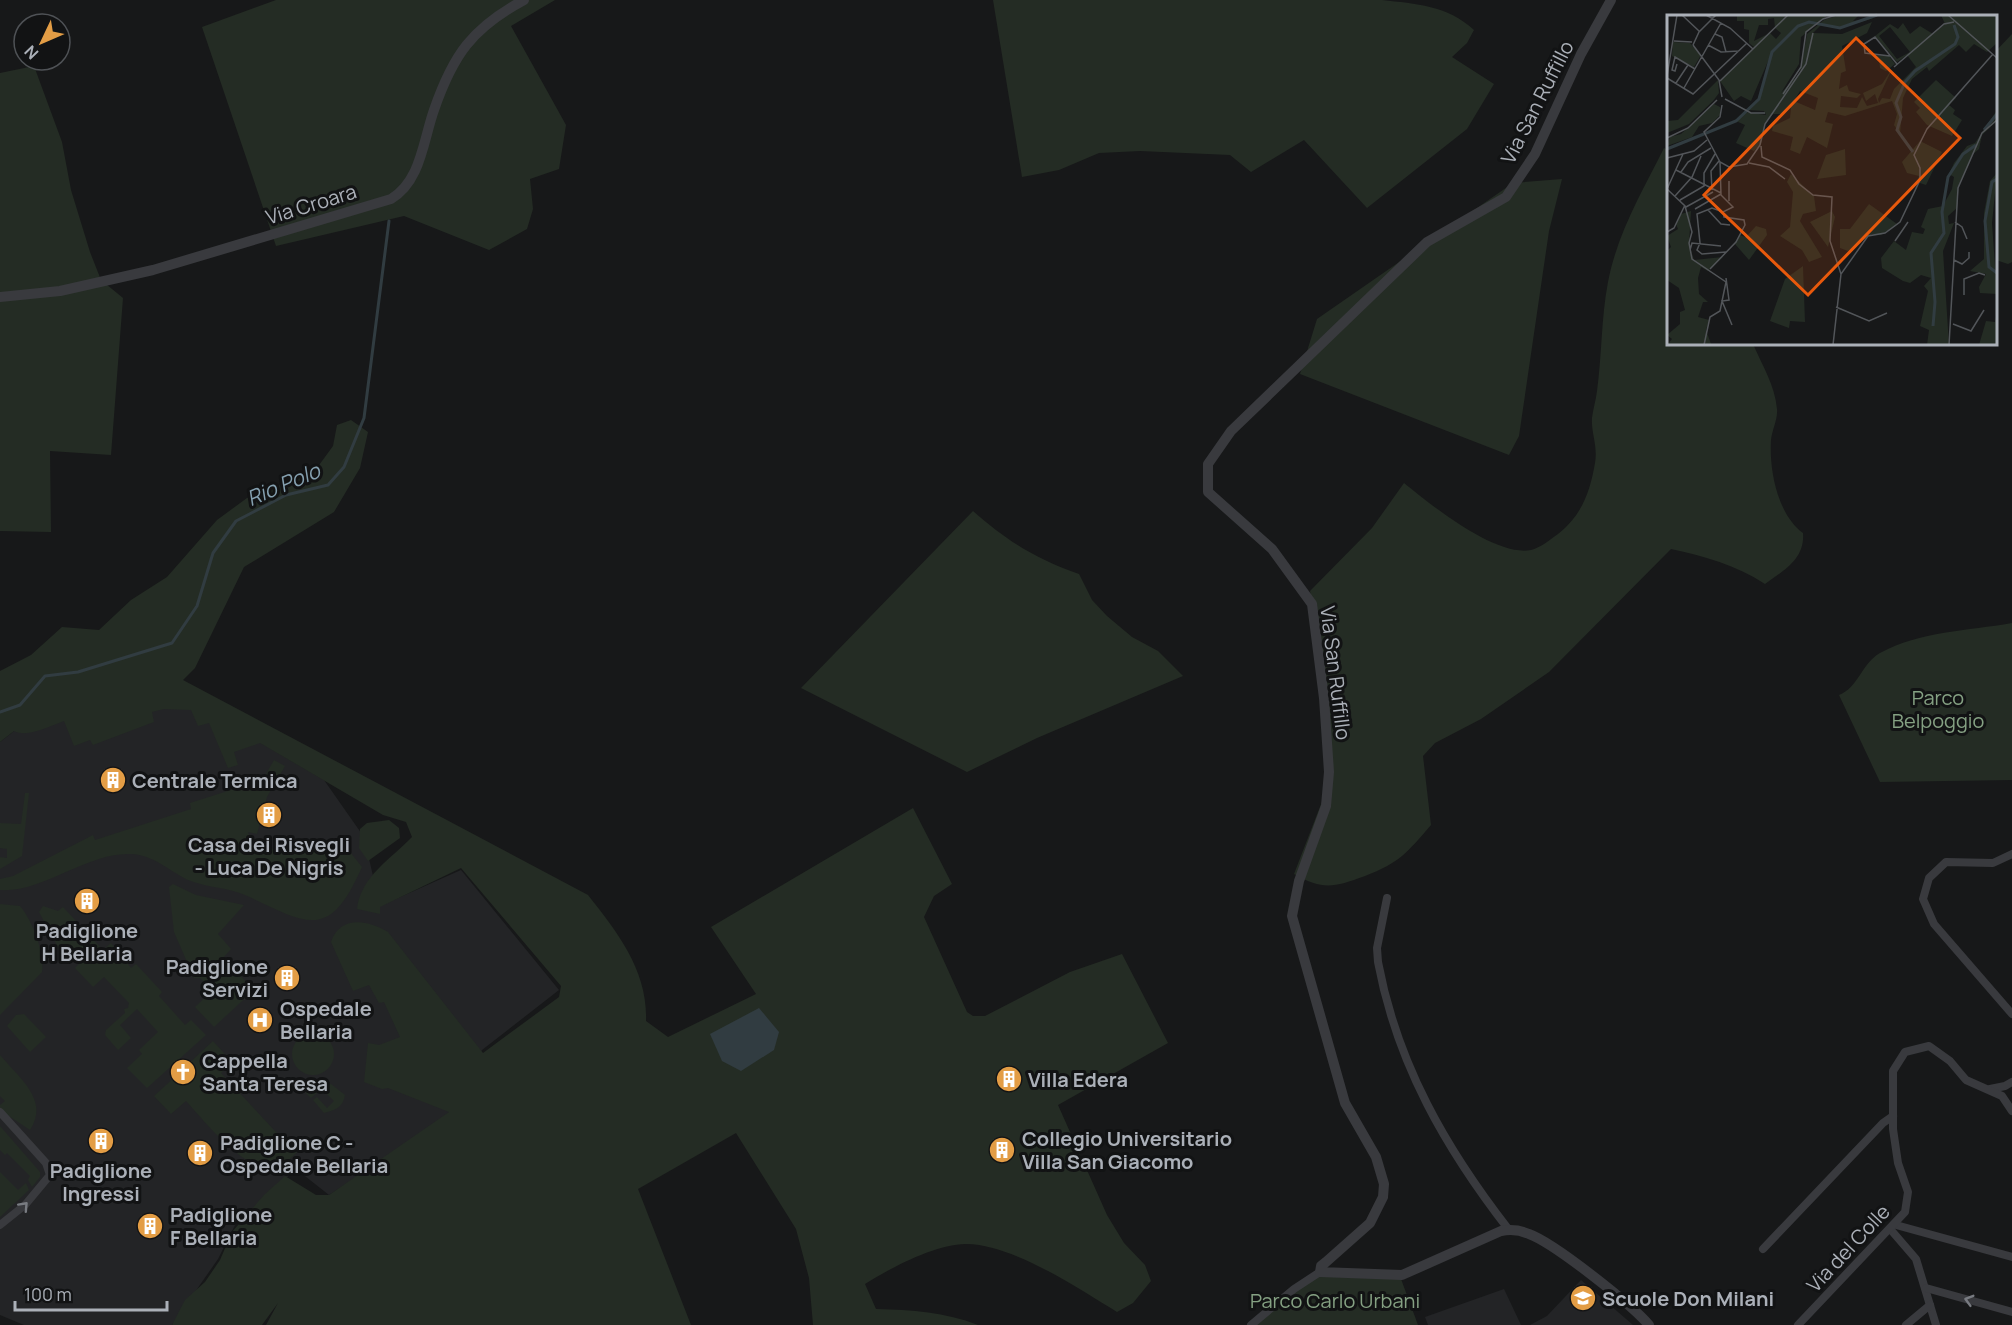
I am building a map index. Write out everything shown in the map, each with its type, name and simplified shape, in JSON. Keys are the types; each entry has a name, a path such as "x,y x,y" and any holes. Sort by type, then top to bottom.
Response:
{"street":[{"name":"Via Croara","path":"0,297 60,291 153,270 391,199 404,191 413,176 452,66 471,39 493,16 524,0"},
{"name":"Via San Ruffillo","path":"1320,1272 1321,1266 1370,1223 1383,1197 1384,1184 1376,1157 1345,1103 1292,916 1299,881 1326,806 1329,772 1324,698 1312,604 1272,549 1208,492 1208,464 1231,431 1427,242 1506,197 1535,154 1581,54 1611,0"},
{"path":"2012,854 1994,862 1946,862 1929,878 1923,899 1934,924 2012,1014"},
{"path":"1387,898 1377,948 1378,962 1409,1070 1450,1150 1509,1230"},
{"name":"Via del Colle","path":"1798,1325 1905,1212 1908,1192 1898,1163 1893,1116 1893,1071 1905,1052 1929,1046 1950,1061 1966,1080 2002,1095 2012,1111"},
{"path":"1990,1089 2012,1082"},
{"path":"0,1113 46,1163 50,1174 25,1206 0,1225"},
{"path":"1763,1249 1883,1123 1893,1116"},
{"path":"1893,1227 2012,1257"},
{"path":"1893,1227 1916,1259 1936,1325"},
{"path":"1251,1325 1294,1289 1320,1272 1402,1275 1509,1230 1531,1234 1542,1240 1634,1310 1649,1325"},
{"path":"1926,1288 2012,1312"},
{"path":"1906,1325 1930,1305"}],"shaded area":[{"name":"Ospedale Bellaria","path":"170,690 324,780 364,837 380,906 461,870 559,990 482,1050 447,1116 398,1150 329,1195 296,1169 235,1225 218,1259 172,1325 24,1325 0,1315 0,742 23,724"},
{"path":"759,1008 779,1032 774,1050 741,1071 722,1061 710,1034"},
{"name":"Scuole Don Milani","path":"1581,1280 1633,1325 1530,1325 1547,1316"},
{"path":"1504,1289 1521,1325 1428,1325 1425,1317"}],"green space":[{"path":"276,0 555,0 511,26 566,125 559,169 530,179 533,209 527,229 489,250 404,216 276,246 202,27"},
{"path":"993,0 1382,0 1431,7 1453,15 1474,30 1467,43 1452,57 1494,84 1467,129 1367,208 1304,140 1251,172 1230,155 1140,151 1099,153 1059,170 1022,177"},
{"path":"2012,34 2012,262 2008,264 1997,260 1997,50"},
{"path":"12,71 36,72 62,142 71,190 90,252 101,280 123,298 111,455 50,451 51,532 0,531 0,73"},
{"path":"1664,148 1667,150 1667,345 1753,345 1771,383 1776,400 1777,417 1771,440 1771,452 1777,491 1787,515 1803,533 1801,550 1792,563 1765,584 1720,562 1671,549 1549,672 1481,719 1435,743 1423,756 1431,825 1409,850 1386,866 1337,885 1313,883 1294,874 1328,786 1320,641 1310,591 1372,528 1404,483 1464,527 1500,545 1516,550 1531,550 1538,547 1558,534 1573,519 1584,502 1595,463 1592,418 1599,377 1608,282 1617,247"},
{"path":"1562,179 1549,231 1519,436 1509,455 1300,374 1317,319 1513,183"},
{"path":"351,420 368,432 360,468 334,512 244,567 195,668 183,680 588,895 620,938 636,969 642,986 646,1021 668,1037 756,994 711,927 913,808 952,884 934,896 924,917 967,1012 973,1016 985,1016 1070,972 1122,954 1168,1043 1058,1105 1107,1215 1124,1243 1145,1265 1151,1281 1133,1303 1117,1312 1045,1269 1005,1252 967,1244 929,1252 865,1284 876,1309 928,1312 978,1325 813,1325 809,1278 796,1229 736,1133 638,1189 691,1325 266,1325 278,1303 262,1325 172,1325 185,1300 205,1282 220,1260 232,1232 264,1195 285,1176 316,1195 329,1195 449,1112 388,1088 382,1089 364,1082 368,1043 379,1045 400,1037 384,1002 379,1003 369,985 353,991 331,942 341,927 355,922 372,925 388,932 483,1053 559,997 561,986 461,868 380,907 380,914 357,909 364,887 378,869 412,837 406,822 383,815 260,743 234,752 238,765 228,768 209,723 198,726 191,710 164,709 152,712 154,722 93,745 90,740 74,746 64,721 32,732 14,731 0,742 0,671 31,655 62,627 99,630 131,600 167,577 217,520 247,498 314,472 333,446 337,425"},
{"path":"973,511 1023,548 1079,574 1092,600 1107,616 1132,637 1158,651 1183,676 1037,738 967,772 801,688"},
{"name":"Parco Belpoggio","path":"2012,623 2012,780 1880,782 1839,695 1851,687 1874,657 1895,646 1928,636"},
{"path":"274,760 285,766 267,797 257,834 248,832 254,848 350,852 362,867 339,907 327,916 315,920 301,919 238,892 188,880 154,860 131,854 98,859 32,885 0,890 0,879 13,876 93,835 95,840 191,809 190,803 234,789 248,791 259,786"},
{"path":"25,793 29,793 22,856 0,869 0,857 7,858 7,849 0,848 0,823 21,824"},
{"path":"389,820 399,828 400,838 368,861 359,848 360,829 367,823"},
{"path":"173,884 196,895 244,905 218,934 231,949 223,958 254,990 214,1027 195,1007 213,990 200,978 194,978 174,932 169,887"},
{"path":"0,904 20,906 25,912 37,937 42,956 42,972 0,1015"},
{"path":"43,906 58,911 63,907 103,950 111,943 131,968 136,964 162,992 159,996 185,1025 191,1020 206,1035 147,1088 127,1068 142,1054 139,1050 158,1032 137,1009 120,1025 131,1038 118,1050 105,1035 106,1030 125,1013 124,1009 128,1008 129,1003 104,977 93,987 75,968 79,964 63,945 59,949 39,912"},
{"path":"24,1014 46,1037 30,1052 7,1026 16,1015"},
{"path":"313,1033 328,1039 334,1054 328,1069 313,1075 298,1069 292,1054 298,1039"},
{"path":"213,1041 232,1062 221,1073 288,1145 298,1137 305,1144 281,1165 269,1168 256,1165 229,1146 186,1101 171,1114 154,1096 177,1075 185,1083 191,1081 193,1074 186,1066"},
{"path":"0,1055 30,1090 34,1099 35,1119 30,1130 0,1110 0,1105 5,1101 0,1096"},
{"path":"298,1081 316,1086 331,1084 345,1095 343,1102 335,1109 324,1113 313,1100 317,1097 327,1108 334,1101 324,1091 322,1093 319,1091 311,1098 297,1084"},
{"path":"0,1126 40,1172 40,1177 32,1187 28,1180 30,1176 7,1153 5,1155 0,1150"},
{"path":"0,1172 18,1190 26,1183 29,1190 0,1217"},
{"name":"Parco Carlo Urbani","path":"1307,1276 1401,1279 1418,1325 1251,1325"}],"waterway":[{"name":"Rio Polo","path":"0,712 20,705 45,676 78,672 172,643 197,606 213,553 236,521 286,495 328,485 344,467 364,418 389,221"}],"place":[{"name":"Centrale Termica","path":"113,780"},
{"name":"Casa dei Risvegli - Luca De Nigris","path":"269,815"},
{"name":"Padiglione H Bellaria","path":"87,901"},
{"name":"Padiglione Servizi","path":"287,978"},
{"name":"Ospedale Bellaria","path":"260,1020"},
{"name":"Cappella Santa Teresa","path":"183,1072"},
{"name":"Villa Edera","path":"1009,1079"},
{"name":"Padiglione Ingressi","path":"101,1141"},
{"name":"Collegio Universitario Villa San Giacomo","path":"1002,1150"},
{"name":"Padiglione C - Ospedale Bellaria","path":"200,1153"},
{"name":"Padiglione F Bellaria","path":"150,1226"},
{"name":"Scuole Don Milani","path":"1583,1298"}]}
